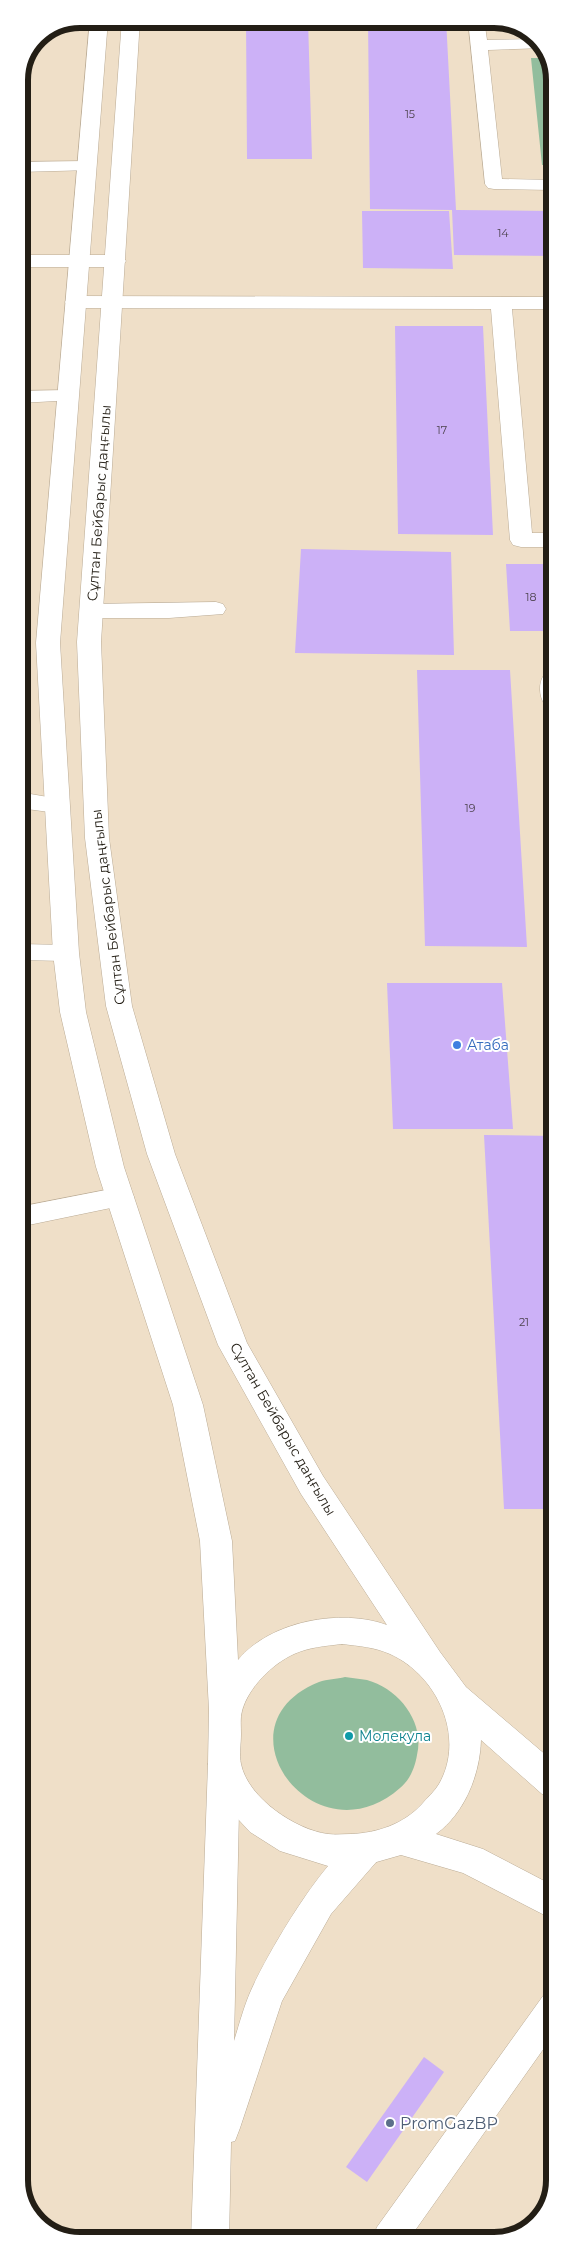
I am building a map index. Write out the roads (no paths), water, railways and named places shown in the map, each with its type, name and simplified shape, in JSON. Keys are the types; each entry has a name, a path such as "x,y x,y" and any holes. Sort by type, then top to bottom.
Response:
{"main road":[{"name":"Сұлтан Бейбарыс даңғылы","path":"98,28 48,643 66,953 73,1012 110,1167 188,1406 216,1541 225,1712 224,1764 238,1795 262,1821 292,1840 328,1850 366,1849 401,1838 430,1819 452,1793 464,1761 465,1728 455,1697"},
{"name":"Сұлтан Бейбарыс даңғылы","path":"130,28 89,642 98,848 120,1006 161,1154 233,1345 312,1485 429,1662 455,1697 546,1776"},
{"path":"27,261 116,261"},
{"path":"75,302 546,303"},
{"path":"501,303 521,540 546,540"},
{"name":"Сұлтан Бейбарыс даңғылы","path":"225,1712 237,1686 256,1662 281,1645 310,1634 342,1630 374,1634 403,1645 429,1662"},
{"path":"212,2231 212,2158 224,1764"},
{"path":"401,1838 471,1860 546,1900"},
{"path":"212,2158 267,1994 319,1903 366,1849"}],"lane":[{"path":"477,28 494,184 546,185"},
{"path":"479,44 532,44"},
{"path":"27,167 86,166"},
{"path":"27,397 68,396"},
{"path":"91,612 216,609"},
{"path":"27,801 57,805"},
{"path":"27,952 66,953"},
{"path":"27,1215 121,1197"},
{"path":"394,2232 546,2018"}],"place":[{"name":"Атаба","path":"457,1045"},
{"name":"Молекула","path":"349,1736"},
{"name":"PromGazBP","path":"390,2123"}]}
